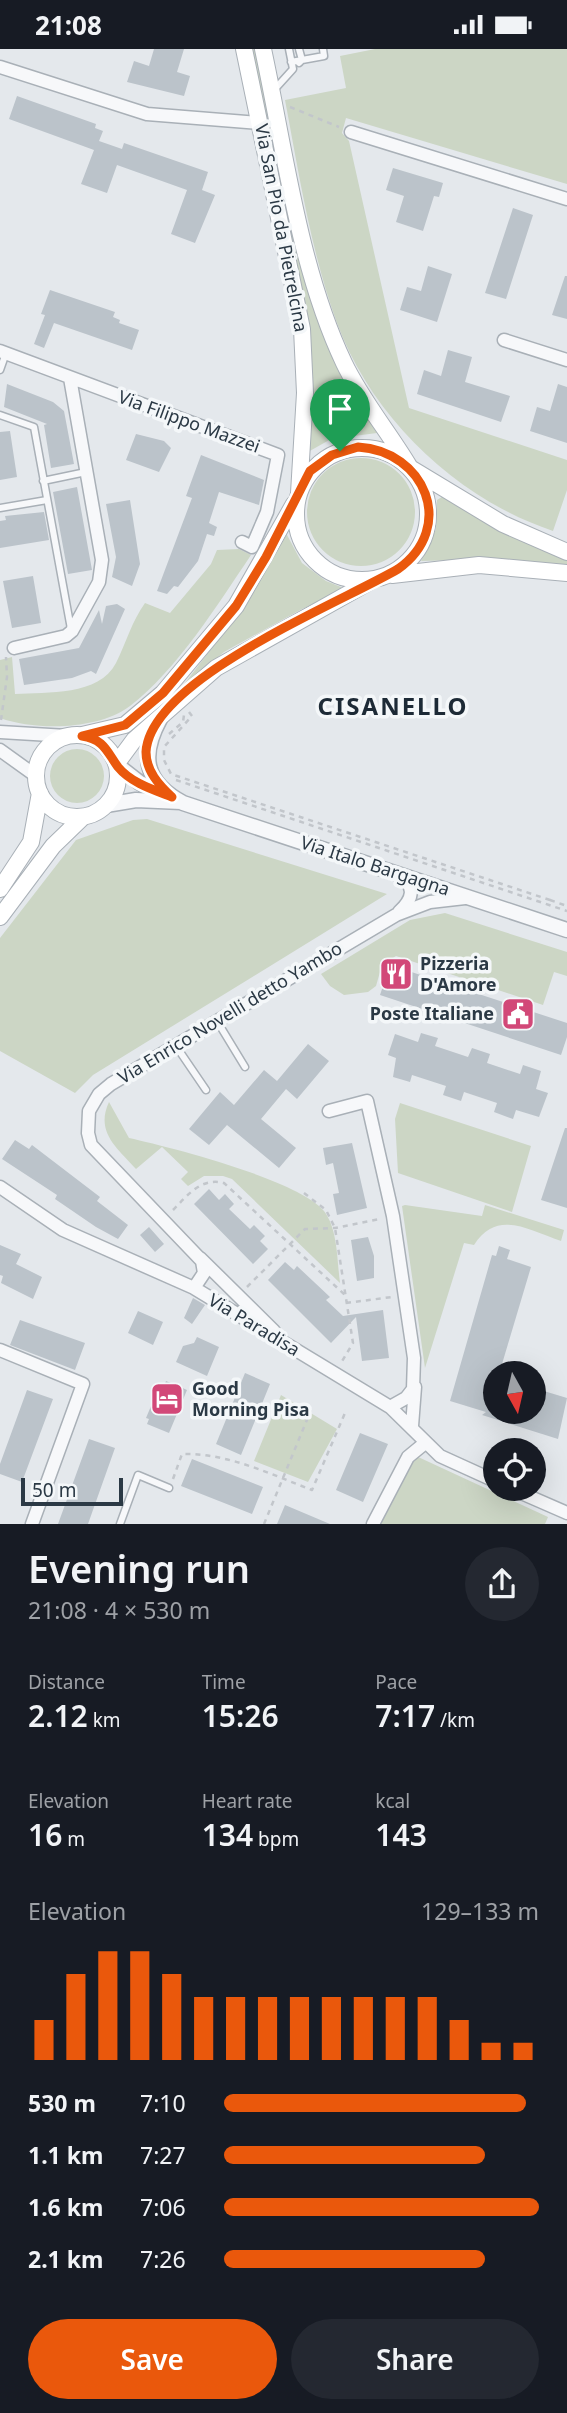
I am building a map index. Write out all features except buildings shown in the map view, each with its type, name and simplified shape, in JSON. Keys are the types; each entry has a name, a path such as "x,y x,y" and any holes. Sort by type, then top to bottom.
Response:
{"main road":[{"name":"Via San Pio da Pietrelcina","path":"244,49 302,330 305,393 298,496"},
{"name":"Via San Pio da Pietrelcina","path":"263,49 311,271 330,330 357,388 410,467"},
{"path":"0,889 31,842 40,793 36,776 40,758 47,748 75,736 125,725 163,693 236,606 317,465 340,451 358,447 377,449 394,455 503,524 567,552"},
{"path":"0,917 53,846 83,817 106,805 116,789 117,764 134,740 162,715 225,661 409,561 426,531 427,498 410,467"},
{"path":"298,496 297,526 301,541 314,560 340,576 354,580 479,565 567,573"},
{"path":"75,736 103,744 117,764"},
{"path":"40,793 57,812 83,817"}],"street":[{"path":"0,67 147,114 260,123"},
{"path":"351,132 567,199"},
{"path":"504,340 567,360"},
{"name":"Via Filippo Mazzei","path":"3,352 278,455 267,512 252,547 242,542"},
{"path":"14,647 52,641 72,631 102,570 70,378"},
{"path":"162,715 148,742 146,756 156,781 178,800"},
{"path":"4,728 75,736"},
{"path":"0,750 36,776"},
{"name":"Via Italo Bargagna","path":"117,764 140,783 178,800 567,930"},
{"name":"Via Italo Bargagna","path":"106,805 136,800 178,800"},
{"path":"389,870 407,881 412,892 410,901 396,915"},
{"name":"Via Enrico Novelli detto Yambo","path":"284,1342 96,1152 88,1133 89,1111 105,1088 396,915 438,900 472,898"},
{"path":"329,1111 368,1101 393,1216 405,1295 414,1383 412,1426"},
{"name":"Via Paradisa","path":"0,1187 63,1230 194,1288 390,1407 440,1456 483,1476"},
{"path":"194,1288 204,1269 197,1255"},
{"path":"0,1350 83,1384 32,1524"},
{"path":"390,1407 407,1397 414,1383"},
{"path":"373,1524 408,1457 425,1443"},
{"path":"540,1501 567,1513"}],"lane":[{"path":"289,49 292,66"},
{"path":"299,49 302,60"},
{"path":"273,96 292,66 302,60 324,56 323,49"},
{"path":"0,370 3,352"},
{"path":"0,415 34,427 72,631"},
{"path":"43,481 86,472"},
{"path":"0,508 47,500"},
{"path":"216,1021 245,1067"},
{"path":"176,1046 206,1090"},
{"path":"120,1524 138,1475 169,1488"}],"path":[{"path":"273,96 351,132"},
{"path":"4,728 0,721 7,677 5,649 14,647"},
{"path":"550,902 174,779 162,766 160,749 165,739 183,722 185,711 192,716 164,747 167,768 178,777 550,902 567,908"},
{"path":"170,1214 199,1185 219,1182 232,1188 345,1295"},
{"path":"304,1193 326,1210 335,1229 352,1343 341,1363"},
{"path":"244,1290 305,1229 335,1229 393,1216"},
{"path":"346,1303 405,1295"},
{"path":"264,1524 312,1410"},
{"path":"169,1488 183,1454 223,1458 312,1490 345,1413"}],"green space":[{"path":"251,49 257,49 315,309 337,365 377,433 331,439 308,452 312,389 307,312"},
{"path":"375,49 567,49 567,184 346,118 342,133 349,141 409,408 567,460 567,490 553,531 518,517 484,498 422,451 395,422 372,391 352,358 337,323 313,241 285,100 346,88 340,56"},
{"path":"361,458 382,462 399,474 411,491 415,512 411,533 399,550 382,562 361,566 340,562 323,550 311,533 307,512 311,491 323,474 340,462"},
{"path":"445,495 507,535 567,560 567,567 498,559 421,561 436,529 437,500"},
{"path":"286,533 302,563 326,581 341,587 343,592 302,609 224,652 182,687 240,611"},
{"path":"239,549 251,555 211,615 164,674 130,706 101,720 67,726 31,725 0,718 0,660 12,657 15,694 71,690 98,681 108,674 116,663 145,603 170,613 211,564 217,550"},
{"path":"77,749 96,757 104,776 96,795 77,803 58,795 50,776 58,757"},
{"path":"147,819 387,894 93,1075 75,1093 0,1051 0,938 76,840 133,820"},
{"path":"445,913 567,952 567,976 554,972 543,1005 396,956 382,965 376,986 368,992 344,995 330,986 321,974 410,920"},
{"path":"109,1102 129,1138 232,1166 310,1199 329,1218 336,1245 340,1283 232,1179 204,1176 188,1186 181,1179 188,1172 162,1147 136,1169 115,1146 106,1131 105,1113"},
{"path":"400,1103 531,1146 512,1212 398,1173 395,1119"},
{"path":"485,1205 564,1230 561,1241 525,1228 503,1225 483,1234 474,1245 464,1243 425,1368 402,1206 482,1216"},
{"path":"281,1395 337,1429 308,1482 254,1461"},
{"path":"416,1456 483,1487 483,1501 513,1501 548,1517 545,1524 380,1524"}],"place":[{"name":"Pizzeria D'Amore","path":"396,974"},
{"name":"Poste Italiane","path":"518,1014"},
{"name":"Good Morning Pisa","path":"167,1399"}],"district":[{"name":"CISANELLO","path":"393,707"}],"route":[{"path":"358,447 377,449 394,455 409,466 425,491 429,512 428,525 418,550 409,561 393,572 280,629 196,683 162,715 147,746 146,756 150,771 172,797 140,783 117,765 103,744 82,736 125,725 138,717 187,667 236,606 266,557 310,471 324,459 340,451 358,447"}]}
